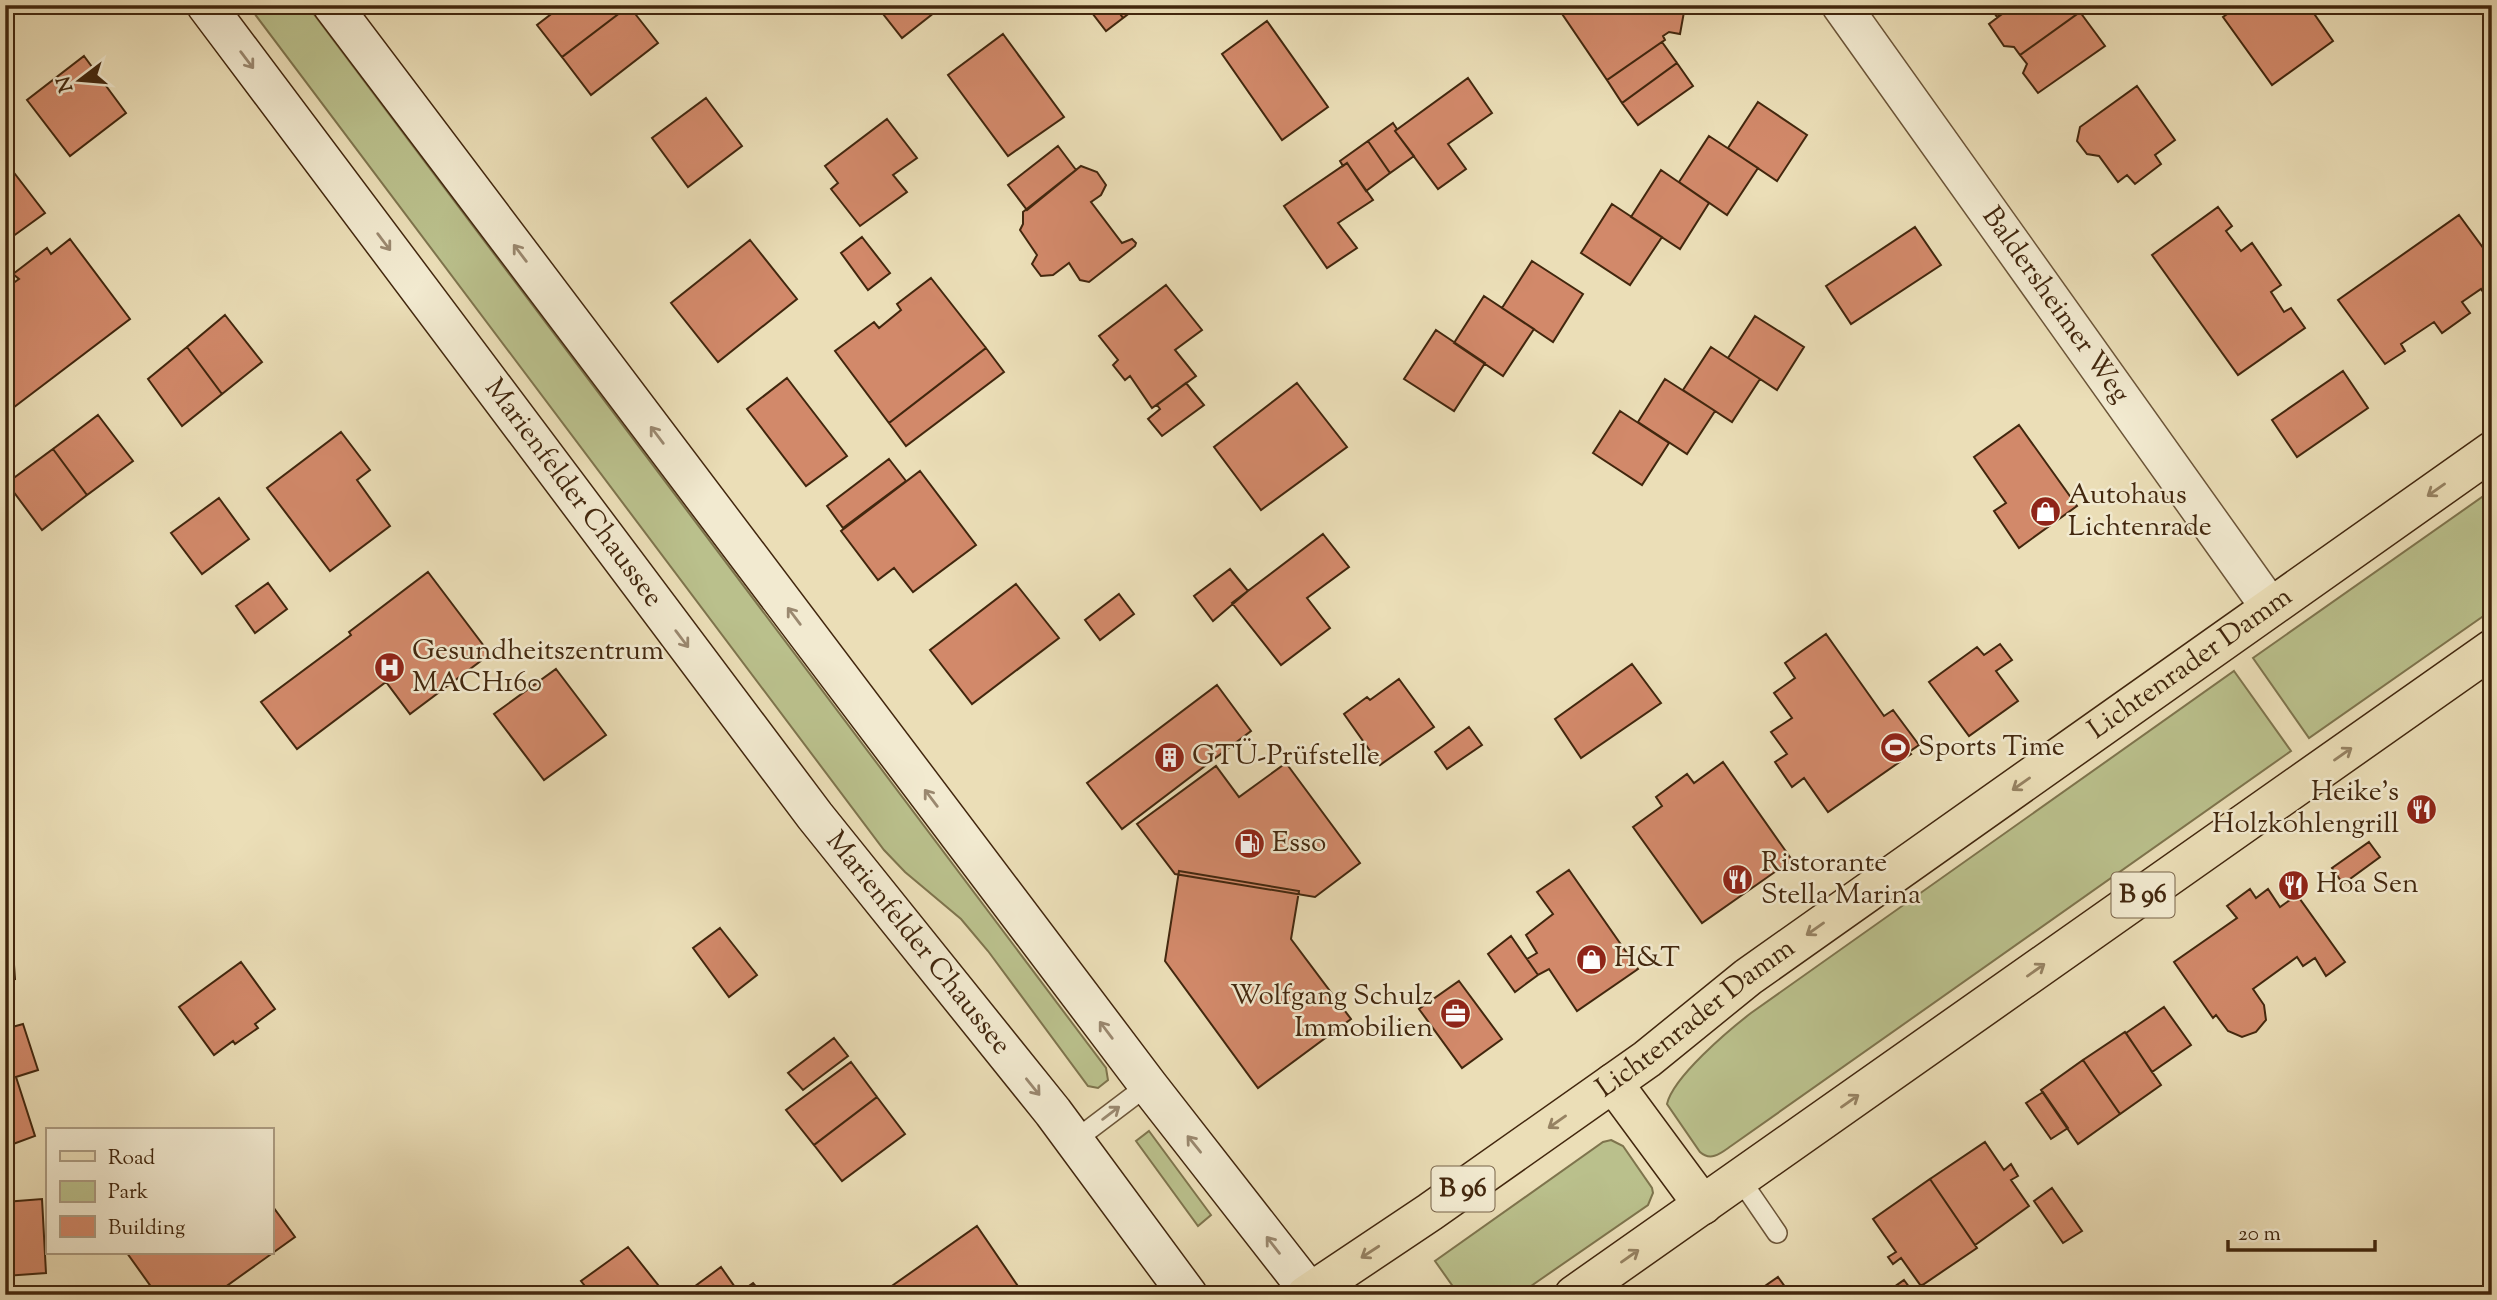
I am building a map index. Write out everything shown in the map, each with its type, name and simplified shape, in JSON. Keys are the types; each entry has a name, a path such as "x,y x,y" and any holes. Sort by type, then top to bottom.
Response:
{"main road":[{"name":"Marienfelder Chaussee","path":"206,5 815,816 1074,1141 1188,1295"},
{"path":"332,5 1147,1085 1309,1294"},
{"name":"Baldersheimer Weg","path":"1841,5 2270,607"},
{"name":"Lichtenrader Damm","path":"1309,1294 1647,1059 1748,977 2492,451"},
{"name":"B 96","path":"1574,1295 2492,649"},
{"path":"1613,1083 1703,1205"}],"lane":[{"path":"1074,1141 1147,1085"},
{"path":"1740,1179 1777,1233"}],"green space":[{"path":"248,5 307,5 1106,1068 1108,1080 1098,1088 1088,1086 988,951 961,919 905,872 884,850"},
{"path":"2492,490 2492,610 2309,738 2253,658"},
{"path":"2234,671 2291,751 1723,1151 1712,1156 1700,1152 1667,1104 1671,1093 1690,1068 1716,1042 1751,1013"},
{"path":"1149,1131 1211,1215 1198,1226 1136,1141"},
{"path":"1611,1140 1623,1146 1652,1188 1653,1193 1648,1205 1518,1295 1459,1295 1435,1261 1603,1142"}],"building":[{"path":"563,5 629,6 562,57 537,25"},
{"path":"876,5 944,5 902,38"},
{"path":"1086,5 1114,5 1123,18 1106,31"},
{"path":"1114,5 1140,5 1123,18"},
{"path":"1556,5 1679,5 1684,12 1680,34 1669,32 1663,36 1665,40 1607,80"},
{"path":"1989,5 2014,5 1997,17"},
{"path":"2014,5 2075,5 2080,12 2020,55 2014,47 2004,46 1989,24"},
{"path":"2240,5 2308,5 2333,41 2272,85 2223,17"},
{"path":"629,6 658,43 591,95 562,57"},
{"path":"2080,12 2105,46 2038,93 2023,73 2027,64 2020,55"},
{"path":"1267,21 1328,107 1282,140 1222,54"},
{"path":"1003,34 1064,117 1008,156 948,75"},
{"path":"1662,42 1677,63 1622,103 1607,80"},
{"path":"84,56 126,113 70,156 27,100"},
{"path":"1677,63 1693,86 1638,125 1622,103"},
{"path":"1468,78 1492,113 1448,144 1466,169 1438,189 1395,131"},
{"path":"2137,86 2175,140 2155,155 2161,164 2135,184 2127,175 2118,182 2099,156 2087,154 2077,141 2080,127"},
{"path":"706,98 742,146 688,187 652,138"},
{"path":"1758,102 1807,135 1777,181 1728,148"},
{"path":"887,119 917,158 893,175 907,192 860,226 831,189 838,183 825,166"},
{"path":"1393,123 1397,129 1395,131 1414,156 1390,173 1368,141"},
{"path":"1709,136 1758,168 1727,215 1679,182"},
{"path":"1368,141 1390,173 1366,191 1347,163 1343,166 1340,161"},
{"path":"1058,146 1076,170 1027,210 1008,185"},
{"path":"5,161 45,213 12,237 5,229"},
{"path":"1347,163 1373,200 1338,223 1357,248 1327,268 1284,206"},
{"path":"1081,166 1097,172 1106,185 1101,195 1091,202 1122,243 1132,239 1136,243 1135,246 1089,282 1080,280 1069,263 1053,275 1041,276 1032,264 1037,255 1020,230 1023,212"},
{"path":"1661,170 1709,203 1680,249 1631,217"},
{"path":"1612,204 1662,237 1630,285 1581,253"},
{"path":"2218,207 2232,226 2226,231 2241,251 2252,243 2281,285 2271,292 2284,312 2291,308 2305,328 2238,375 2152,255"},
{"path":"2459,215 2492,260 2492,291 2485,295 2481,289 2462,302 2470,313 2442,333 2434,322 2401,344 2405,351 2385,364 2338,300"},
{"path":"1915,227 1941,265 1851,324 1826,286"},
{"path":"862,237 890,273 868,290 841,253"},
{"path":"70,239 130,319 5,414 5,289 19,279 13,274 47,248 51,254"},
{"path":"750,240 797,299 718,362 671,303"},
{"path":"1532,261 1583,294 1553,342 1502,308"},
{"path":"931,278 986,348 889,423 835,351 874,322 879,328 901,310 897,304"},
{"path":"1166,285 1202,330 1175,350 1196,376 1152,408 1130,376 1125,380 1113,365 1118,360 1099,336"},
{"path":"1484,296 1534,329 1503,376 1454,343"},
{"path":"225,315 262,362 222,394 187,347"},
{"path":"1755,316 1804,347 1777,390 1728,358"},
{"path":"1436,330 1485,363 1454,411 1404,379"},
{"path":"187,347 222,394 182,426 148,379"},
{"path":"1711,347 1760,379 1732,422 1683,390"},
{"path":"986,348 1004,372 906,446 889,423"},
{"path":"2343,371 2368,408 2297,457 2272,420"},
{"path":"787,378 847,456 806,486 747,409"},
{"path":"1665,379 1715,411 1687,454 1638,422"},
{"path":"1186,383 1204,405 1162,436 1148,419 1160,409 1157,405"},
{"path":"1297,383 1347,447 1261,510 1214,447"},
{"path":"1620,411 1669,443 1642,485 1593,453"},
{"path":"98,415 133,461 87,495 53,449"},
{"path":"2019,425 2077,506 2019,548 1994,511 2006,503 1974,457"},
{"path":"341,432 370,470 357,480 390,526 330,571 267,488"},
{"path":"53,449 87,495 42,530 7,483"},
{"path":"889,459 906,481 843,528 827,506"},
{"path":"920,471 976,545 913,592 894,568 878,580 841,531"},
{"path":"219,498 249,539 202,574 171,533"},
{"path":"1323,534 1349,567 1307,598 1330,628 1281,665 1232,603"},
{"path":"1230,569 1248,591 1213,621 1194,596"},
{"name":"Gesundheitszentrum MACH160","path":"428,572 490,654 410,714 386,682 297,749 261,702 351,635 349,632"},
{"path":"268,583 287,609 255,633 236,606"},
{"path":"1016,584 1059,638 972,704 930,650"},
{"path":"1119,594 1134,614 1100,640 1085,620"},
{"path":"1826,634 1884,716 1893,710 1919,745 1909,752 1911,754 1828,812 1804,778 1792,787 1775,762 1787,754 1771,732 1792,718 1774,693 1795,678 1785,663"},
{"path":"2000,644 2012,660 1996,671 2018,701 1969,736 1929,682 1977,647 1984,655"},
{"path":"1632,664 1661,703 1581,758 1555,719"},
{"path":"556,669 606,735 544,780 494,714"},
{"path":"1399,679 1434,727 1380,765 1344,714 1367,697 1370,700"},
{"name":"GTÜ-Prüfstelle","path":"1217,685 1251,731 1122,829 1087,783"},
{"path":"1469,727 1482,745 1447,769 1435,752"},
{"path":"1723,762 1792,860 1702,923 1633,827 1662,806 1656,797 1687,774 1694,783"},
{"name":"Esso","path":"1286,763 1360,863 1315,897 1175,874 1137,824 1216,766 1239,797"},
{"path":"2369,842 2380,857 2343,884 2332,868"},
{"path":"1569,870 1638,969 1577,1011 1549,969 1538,975 1527,959 1537,953 1526,935 1553,914 1537,892"},
{"path":"1179,871 1299,891 1291,939 1351,1019 1258,1088 1165,961"},
{"path":"2250,889 2256,898 2268,889 2280,907 2297,895 2345,962 2326,976 2315,958 2303,966 2297,957 2253,989 2264,1005 2266,1020 2256,1032 2242,1037 2228,1031 2216,1015 2213,1018 2174,962 2237,918 2227,906"},
{"path":"11,922 15,979 5,980 5,923"},
{"path":"720,928 757,975 729,997 693,948"},
{"path":"1511,936 1538,975 1515,992 1488,954"},
{"path":"241,962 275,1009 255,1024 258,1028 214,1055 179,1007"},
{"path":"1459,981 1502,1039 1462,1068 1419,1009"},
{"path":"2164,1007 2191,1045 2152,1072 2126,1033"},
{"path":"23,1024 38,1070 16,1077 35,1136 5,1147 5,1029"},
{"path":"2125,1032 2161,1085 2120,1114 2083,1060"},
{"path":"834,1038 848,1056 803,1090 788,1073"},
{"path":"2083,1060 2120,1114 2078,1144 2041,1090"},
{"path":"851,1062 877,1097 814,1145 786,1110"},
{"path":"2043,1092 2068,1128 2051,1139 2026,1103"},
{"path":"877,1097 905,1134 842,1181 814,1145"},
{"path":"1985,1142 2004,1170 2011,1164 2018,1176 2011,1180 2029,1206 1975,1245 1930,1179"},
{"path":"1930,1179 1977,1248 1921,1286 1901,1258 1893,1264 1888,1257 1896,1252 1873,1219"},
{"path":"2052,1188 2082,1231 2063,1243 2034,1201"},
{"path":"42,1199 46,1273 5,1276 5,1202"},
{"path":"273,1207 295,1237 273,1253"},
{"path":"977,1226 1024,1295 879,1295"},
{"path":"628,1247 666,1295 592,1295 581,1281"},
{"path":"128,1254 271,1254 214,1295 157,1295"},
{"path":"721,1267 739,1293 737,1295 683,1295"},
{"path":"1778,1277 1791,1295 1752,1295"},
{"path":"1904,1280 1913,1292 1922,1285 1928,1295 1888,1295 1887,1292"},
{"path":"753,1283 763,1295 737,1295 739,1293"}],"place":[{"name":"Autohaus Lichtenrade","path":"2045,512"},
{"name":"Gesundheitszentrum MACH160","path":"389,668"},
{"name":"Sports Time","path":"1895,748"},
{"name":"GTÜ-Prüfstelle","path":"1169,757"},
{"name":"Heike's Holzkohlengrill","path":"2422,809"},
{"name":"Esso","path":"1249,844"},
{"name":"Ristorante Stella Marina","path":"1738,880"},
{"name":"Hoa Sen","path":"2293,885"},
{"name":"H&T","path":"1591,959"},
{"name":"Wolfgang Schulz Immobilien","path":"1456,1013"}]}
